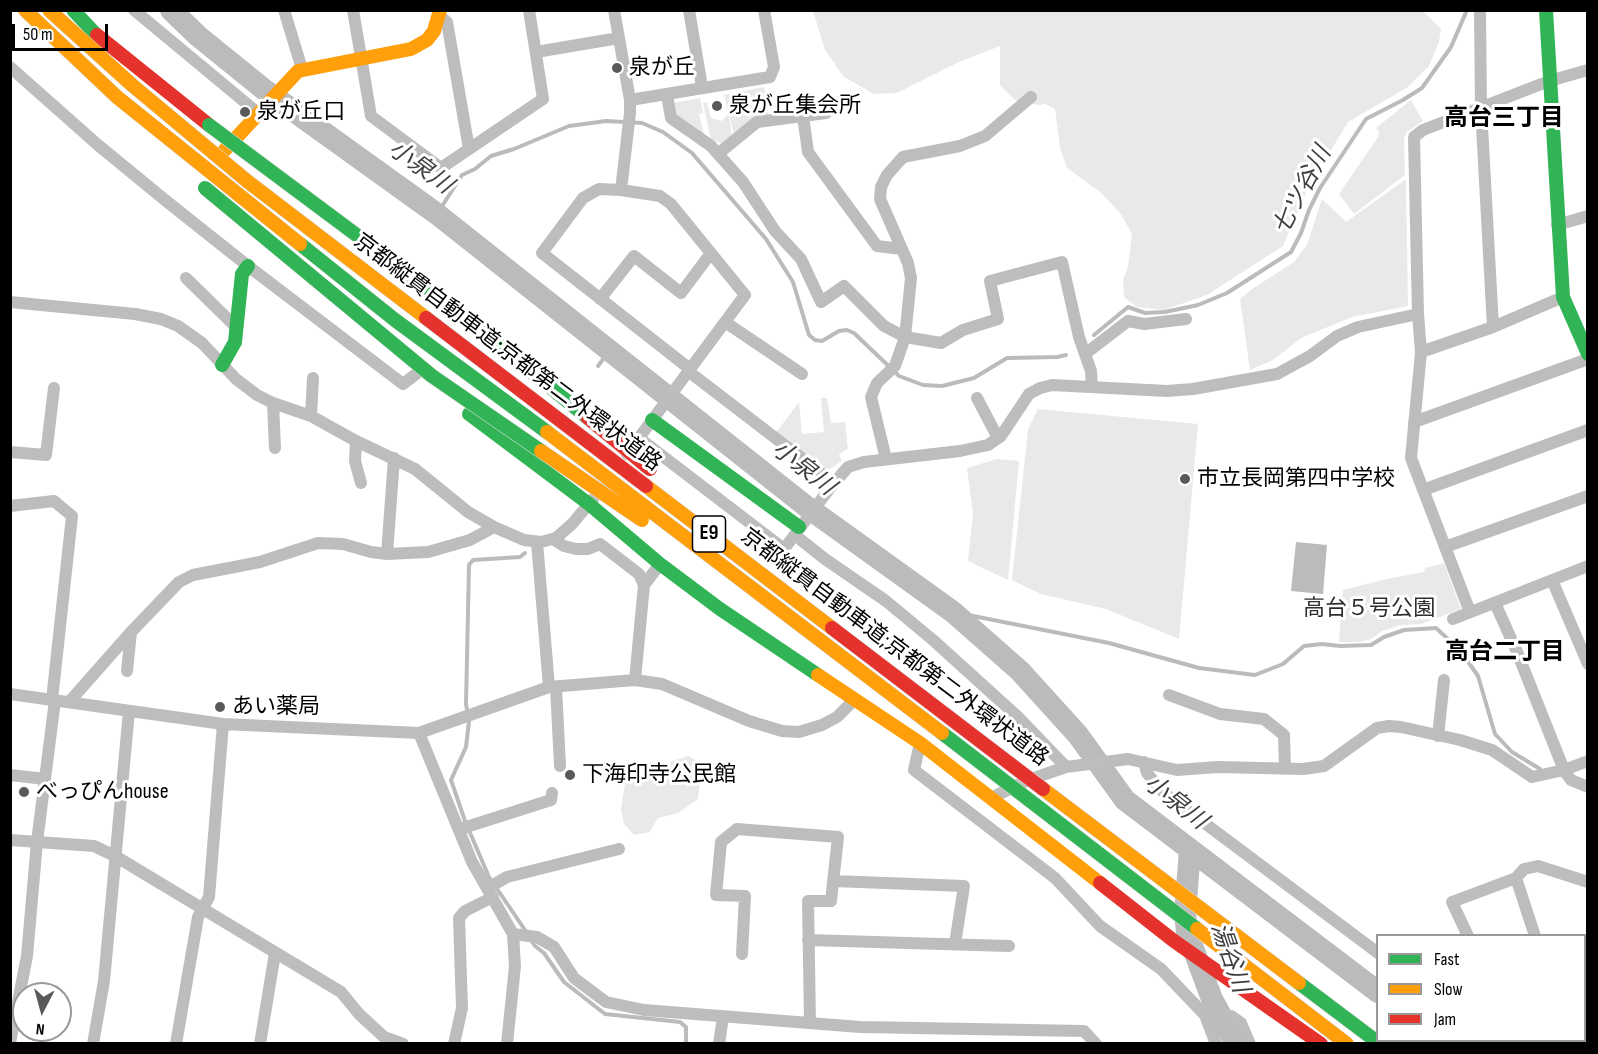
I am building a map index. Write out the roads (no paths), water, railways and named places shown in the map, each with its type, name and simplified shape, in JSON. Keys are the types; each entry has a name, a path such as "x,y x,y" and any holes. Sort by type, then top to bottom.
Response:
{"main road":[{"path":"17,10 64,61 156,147"},
{"name":"京都縦貫自動車道;京都第二外環状道路","path":"25,10 117,97 395,320 593,466 1347,1044"},
{"path":"34,10 188,141"},
{"name":"京都縦貫自動車道;京都第二外環状道路","path":"49,10 132,85 247,181 983,744 1376,1041"},
{"path":"73,10 98,35 188,141 328,286 465,411 589,504 660,564 720,609 920,743 1174,941 1319,1043"},
{"path":"1546,10 1563,297 1587,354"},
{"path":"212,166 297,73 361,58 411,50 427,40 435,31 440,13"},
{"path":"98,35 209,125 441,298 664,480"},
{"path":"190,176 432,376 552,460 801,625"},
{"path":"222,365 235,342 242,274 248,266"},
{"path":"655,417 801,530"},
{"path":"682,494 692,520"}],"street":[{"path":"134,10 259,112"},
{"path":"284,10 297,73"},
{"path":"353,10 371,117 441,168 543,99 529,10"},
{"path":"614,10 630,100 621,190"},
{"path":"690,10 702,87"},
{"path":"630,100 770,77 774,67 764,10"},
{"path":"1480,10 1481,108 1493,327"},
{"path":"440,13 447,22 469,149"},
{"path":"536,52 619,38"},
{"path":"10,67 98,145 248,266 403,384 420,371"},
{"path":"1470,612 1411,458 1421,352 1414,137 1422,130 1549,81 1587,70"},
{"path":"667,94 671,118 718,153 743,182 775,231 801,259 820,302 843,286 884,326 905,337 941,343 963,330 998,319 990,281 1062,262 1082,346 1091,371 1092,387"},
{"path":"886,459 872,397 877,383 891,370 905,337 911,278 909,263 880,199 881,187 887,175 903,156 960,146 985,136 1030,97"},
{"path":"718,153 757,122 826,113"},
{"path":"803,116 808,152 877,246 902,249"},
{"path":"10,302 135,314 161,319 178,326 202,344 246,388 273,403 311,416 356,441 415,469 468,512 494,527 524,540 537,542 553,539 572,524 589,504 655,417 687,372 745,295 660,195 599,189 583,198 542,253 687,372 832,485"},
{"path":"1557,225 1587,216"},
{"path":"600,299 634,256 681,293 711,253"},
{"path":"186,278 236,327"},
{"path":"1421,352 1493,327 1563,297"},
{"path":"639,438 784,549 848,467 864,462 960,451 988,445 998,438 1029,394 1040,388 1052,385 1167,391 1193,389 1277,374 1310,356 1337,336 1358,327 1418,314"},
{"path":"1082,346 1128,321 1144,324 1185,319"},
{"path":"725,322 802,374"},
{"path":"1414,422 1587,359"},
{"path":"311,416 313,378"},
{"path":"10,452 46,455 54,388"},
{"path":"977,398 998,438"},
{"path":"273,403 275,448"},
{"path":"1423,490 1587,430"},
{"path":"356,441 355,461 361,483"},
{"path":"387,554 394,458"},
{"path":"1445,548 1587,496"},
{"path":"10,506 54,501 72,516 27,956 10,1043"},
{"path":"70,701 179,582 193,575 266,561 318,543 343,544 387,554 414,554 443,549 470,540 494,527"},
{"path":"801,530 825,559 886,601 933,640 1070,767"},
{"path":"553,539 564,546 576,549 588,549 600,544 639,574 644,585 635,680"},
{"path":"537,542 560,766"},
{"path":"644,585 660,564"},
{"path":"1453,619 1587,566"},
{"path":"1552,580 1587,664"},
{"path":"1495,603 1564,770 1571,780 1587,787"},
{"path":"127,671 131,632"},
{"path":"10,694 223,724 419,733 553,687 635,680 662,684 749,721 782,731 799,732 822,725 837,717 855,699"},
{"path":"1438,736 1444,680"},
{"path":"1169,695 1220,714 1264,719 1284,735 1285,768"},
{"path":"93,1044 104,981 129,711"},
{"path":"176,1044 198,917 209,897 223,724"},
{"path":"991,798 1028,780 1070,767 1128,759 1177,770 1218,767 1324,766 1377,728 1401,727 1492,750 1532,777 1564,770 1587,761"},
{"path":"419,733 472,862 513,934 515,966 507,1044"},
{"path":"920,743 914,770 1055,878 1100,926 1161,969 1205,1015 1216,1044"},
{"path":"1144,762 1147,773 1164,792 1376,952"},
{"path":"10,775 45,779"},
{"path":"460,829 551,800 552,793"},
{"path":"742,954 745,896 716,895 721,842 737,829 838,837 831,901 808,901 810,1023"},
{"path":"10,840 94,846 115,856 340,992 384,1037 403,1044"},
{"path":"454,1044 462,1008 459,918 507,877 619,849"},
{"path":"1466,934 1452,902 1516,878 1524,870 1538,866 1587,882"},
{"path":"1516,878 1534,934"},
{"path":"833,881 964,886 955,944"},
{"path":"513,934 537,937 554,947 574,978 606,1002 644,1010 860,1027 1084,1031 1096,1044"},
{"path":"808,940 1009,946"},
{"path":"260,1044 275,953"},
{"path":"1205,1015 1224,1016 1241,1023 1250,1044"},
{"path":"719,1044 723,1017"}],"waterway":[{"name":"小泉川","path":"171,10 198,36 266,91 437,214 807,507 953,612 1020,671 1078,735 1125,800 1376,990"},
{"name":"七ツ谷川","path":"1094,335 1128,307 1145,313 1165,312 1198,305 1227,293 1291,252 1320,188 1366,119 1422,88 1451,47 1467,10"},
{"path":"437,214 462,175 475,169 491,156 569,126 606,121 642,123 663,132 692,153 766,239 793,282 809,335 815,340 822,341 839,331 847,330 854,333 899,376 923,385 942,386 974,378 1007,358 1066,355"},
{"path":"598,366 610,350"},
{"path":"525,553 520,557 473,560 469,565 466,704 469,721 466,747 451,780 465,821 489,877 527,933"},
{"path":"953,612 1109,643 1199,668 1255,675 1283,664 1304,646 1371,645 1384,637 1404,630 1436,628 1460,650 1478,676 1495,734 1512,752 1540,769"},
{"name":"湯谷川","path":"1190,850 1185,913 1187,932 1212,999 1236,1044"},
{"path":"531,940 544,953 564,982 605,1014 680,1022 686,1027 686,1044"}],"place":[{"name":"泉が丘","path":"617,68"},
{"name":"泉が丘集会所","path":"717,106"},
{"name":"泉が丘口","path":"245,112"},
{"name":"市立長岡第四中学校","path":"1185,479"},
{"name":"あい薬局","path":"220,707"},
{"name":"下海印寺公民館","path":"570,775"},
{"name":"べっぴんhouse","path":"24,792"}],"district":[{"name":"高台三丁目","path":"1504,119"},
{"name":"高台二丁目","path":"1505,653"}],"park label":[{"name":"高台５号公園","path":"1369,609"}]}
